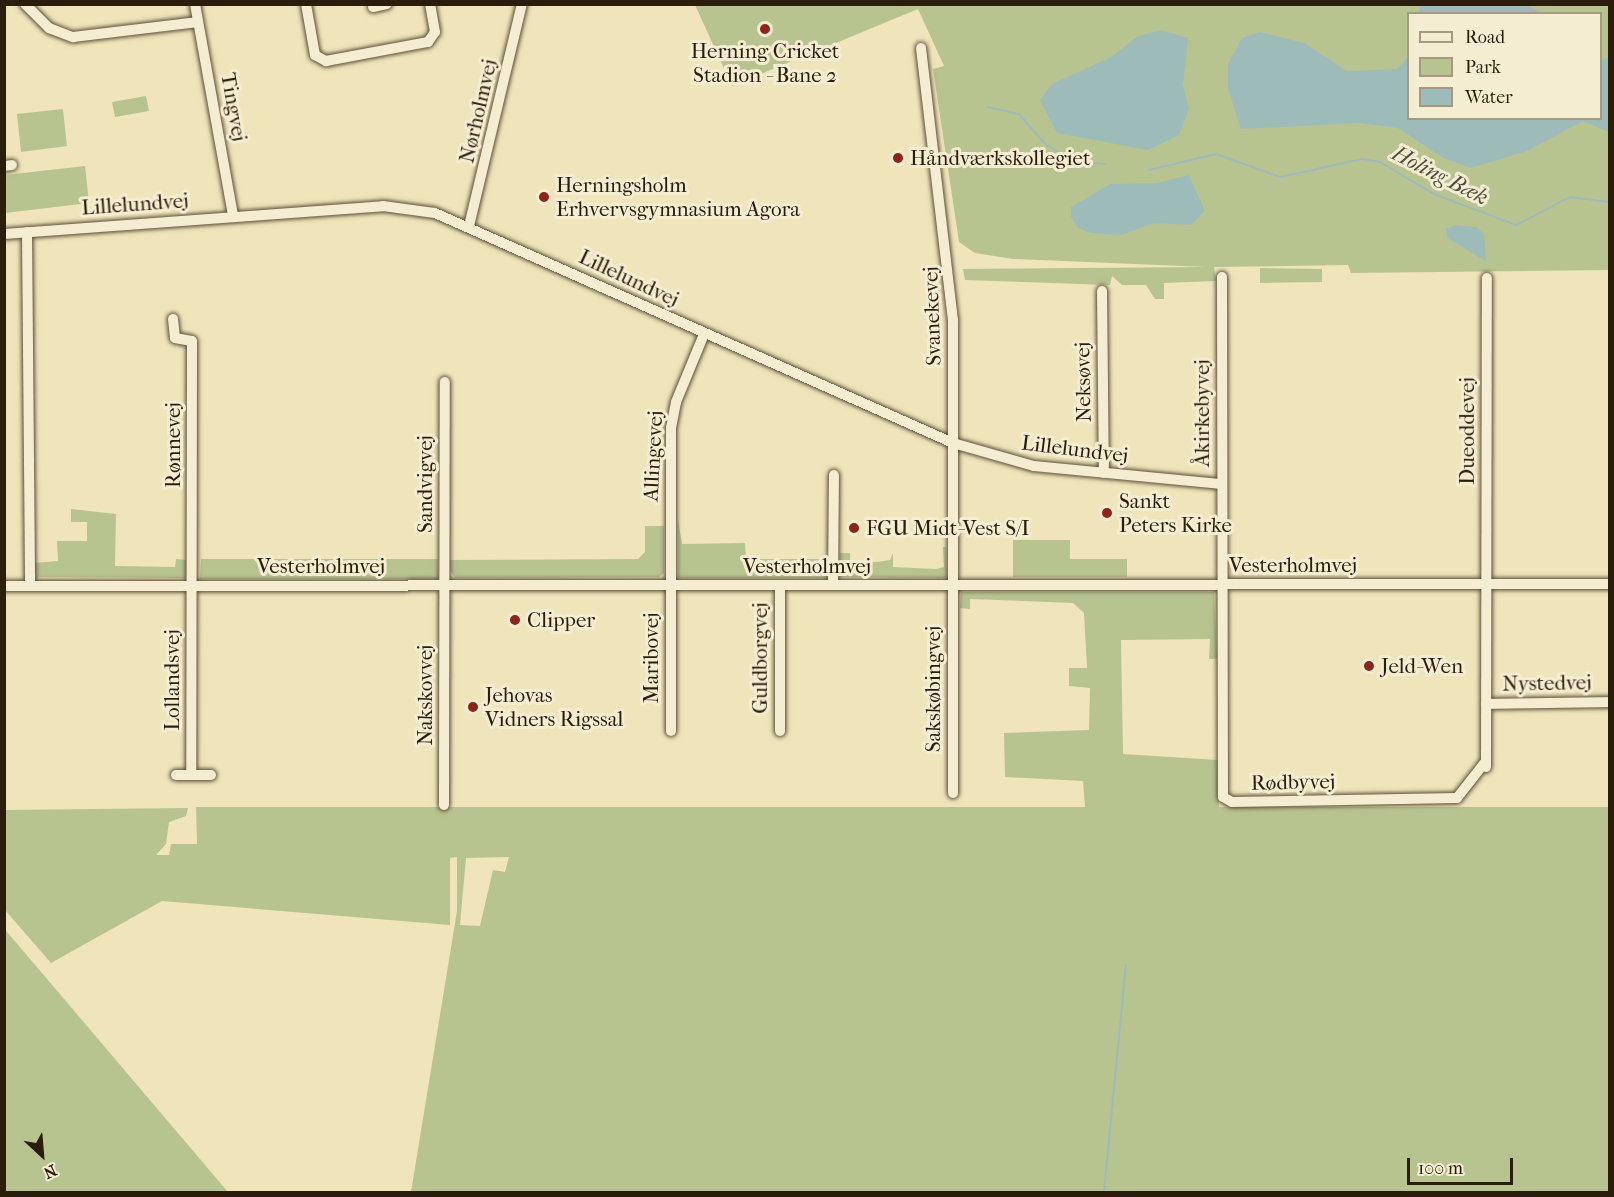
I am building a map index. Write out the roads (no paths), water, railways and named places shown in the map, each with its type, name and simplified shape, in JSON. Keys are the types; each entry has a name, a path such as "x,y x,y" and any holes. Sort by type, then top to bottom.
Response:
{"street":[{"path":"25,4 49,28 73,37 198,22"},
{"name":"Tingvej","path":"195,4 233,216"},
{"path":"306,4 315,55 326,61 428,42 435,33 430,4"},
{"path":"373,7 387,4"},
{"name":"Nørholmvej","path":"469,226 522,4"},
{"name":"Svanekevej","path":"921,48 950,262 953,586"},
{"name":"Lillelundvej","path":"4,234 383,206 435,213 469,226 704,334 953,443 1034,465 1222,484"},
{"path":"27,232 30,586"},
{"name":"Åkirkebyvej","path":"1222,277 1222,585"},
{"name":"Dueoddevej","path":"1485,585 1487,278"},
{"name":"Neksøvej","path":"1102,291 1104,473"},
{"name":"Rønnevej","path":"173,319 175,338 192,341 192,586"},
{"name":"Allingevej","path":"670,586 672,428 676,402 704,334"},
{"name":"Sandvigvej","path":"445,382 445,586"},
{"path":"833,585 834,475"},
{"name":"Vesterholmvej","path":"4,586 1610,584"},
{"name":"Guldborgvej","path":"780,585 780,731"},
{"name":"Rødbyvej","path":"1222,585 1223,797 1232,802 1457,798 1486,765"},
{"name":"Nystedvej","path":"1485,585 1486,765"},
{"name":"Lollandsvej","path":"191,775 192,586"},
{"name":"Nakskovvej","path":"444,805 445,586"},
{"name":"Maribovej","path":"670,586 671,731"},
{"name":"Sakskøbingvej","path":"953,586 953,793"},
{"name":"Nystedvej","path":"1486,704 1610,702"},
{"path":"176,775 211,775"}],"water":[{"path":"1420,4 1525,5 1541,12 1419,12"},
{"path":"1161,30 1188,38 1183,85 1189,109 1179,135 1148,150 1057,133 1040,100 1052,84 1111,57 1138,36"},
{"path":"1260,32 1304,43 1347,71 1397,69 1407,58 1407,120 1602,120 1602,60 1609,57 1609,132 1583,121 1527,151 1471,168 1443,158 1398,128 1359,123 1241,129 1228,89 1228,64 1242,38"},
{"path":"1189,175 1205,211 1191,225 1154,223 1121,235 1090,233 1078,228 1071,217 1071,207 1110,184 1157,183"},
{"path":"1455,225 1476,227 1484,234 1486,261 1447,238 1446,229"}],"waterway":[{"name":"Holing Bæk","path":"988,107 1019,114 1043,142 1072,161 1105,164"},
{"name":"Holing Bæk","path":"1149,170 1216,154 1280,177 1362,159 1380,162 1434,194 1516,225 1570,197 1610,202"},
{"path":"1104,1192 1126,965"}],"place":[{"name":"Herning Cricket Stadion - Bane 2","path":"765,29"},
{"name":"Håndværkskollegiet","path":"898,158"},
{"name":"Herningsholm Erhvervsgymnasium Agora","path":"544,197"},
{"name":"Sankt Peters Kirke","path":"1107,513"},
{"name":"FGU Midt-Vest S/I","path":"854,528"},
{"name":"Clipper","path":"515,620"},
{"name":"Jeld-Wen","path":"1369,666"},
{"name":"Jehovas Vidners Rigssal","path":"473,707"}]}
